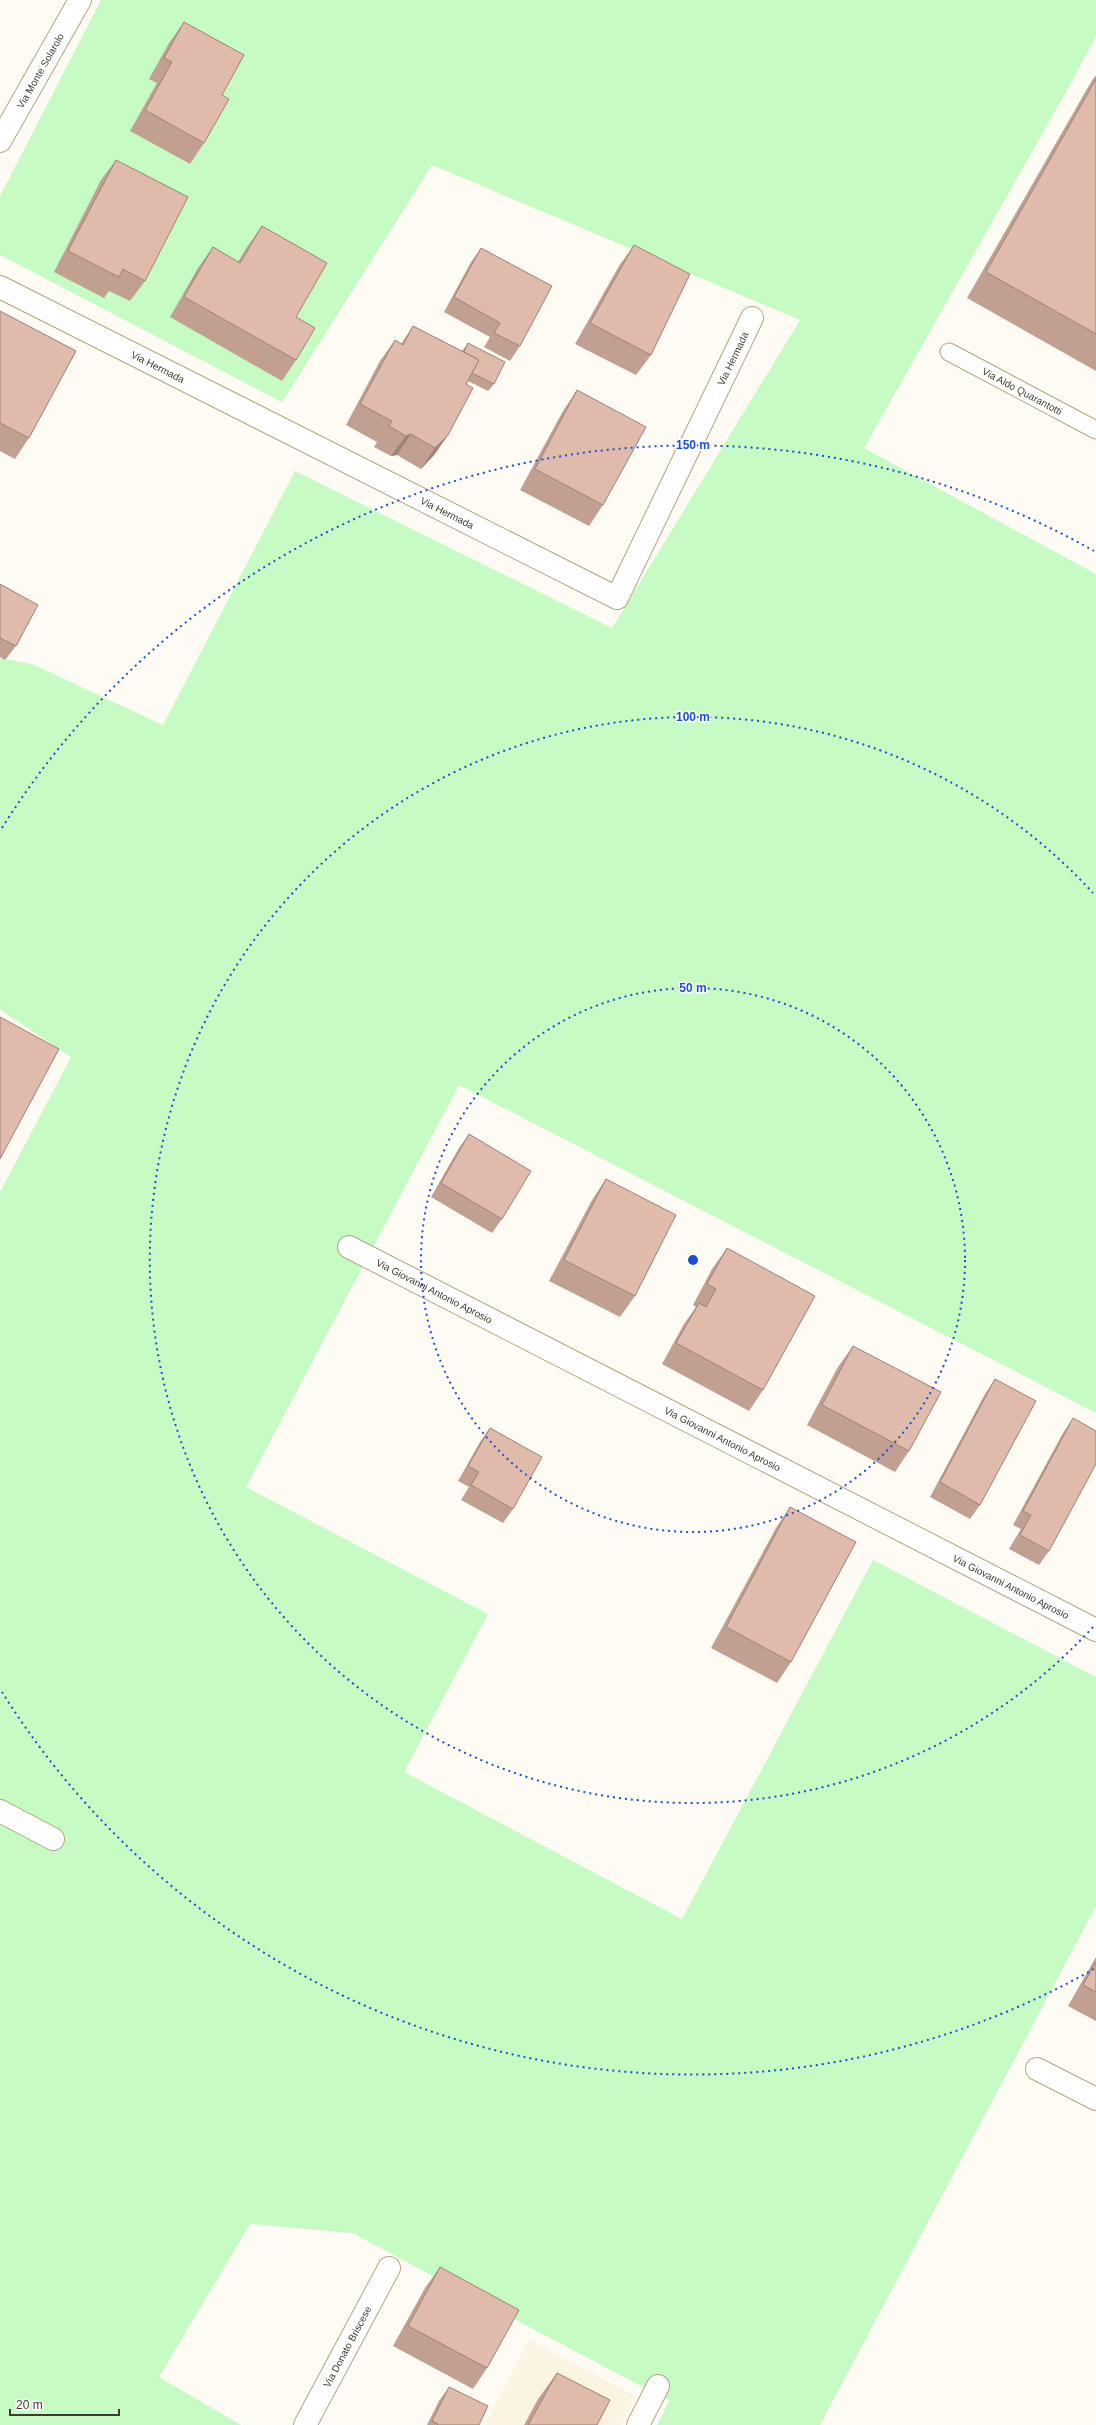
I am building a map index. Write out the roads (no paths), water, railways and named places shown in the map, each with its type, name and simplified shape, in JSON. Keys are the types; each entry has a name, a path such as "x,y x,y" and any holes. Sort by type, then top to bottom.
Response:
{"street":[{"name":"Via Monte Solarolo","path":"0,141 80,0"},
{"name":"Via Hermada","path":"0,287 617,598 752,318"},
{"name":"Via Giovanni Antonio Aprosio","path":"349,1247 1096,1630"},
{"path":"0,1811 53,1839"},
{"path":"1037,2069 1096,2099"},
{"name":"Via Donato Briscese","path":"305,2425 389,2268"},
{"path":"638,2425 658,2386"}],"lane":[{"name":"Via Aldo Quarantotti","path":"949,352 1096,430"}]}
